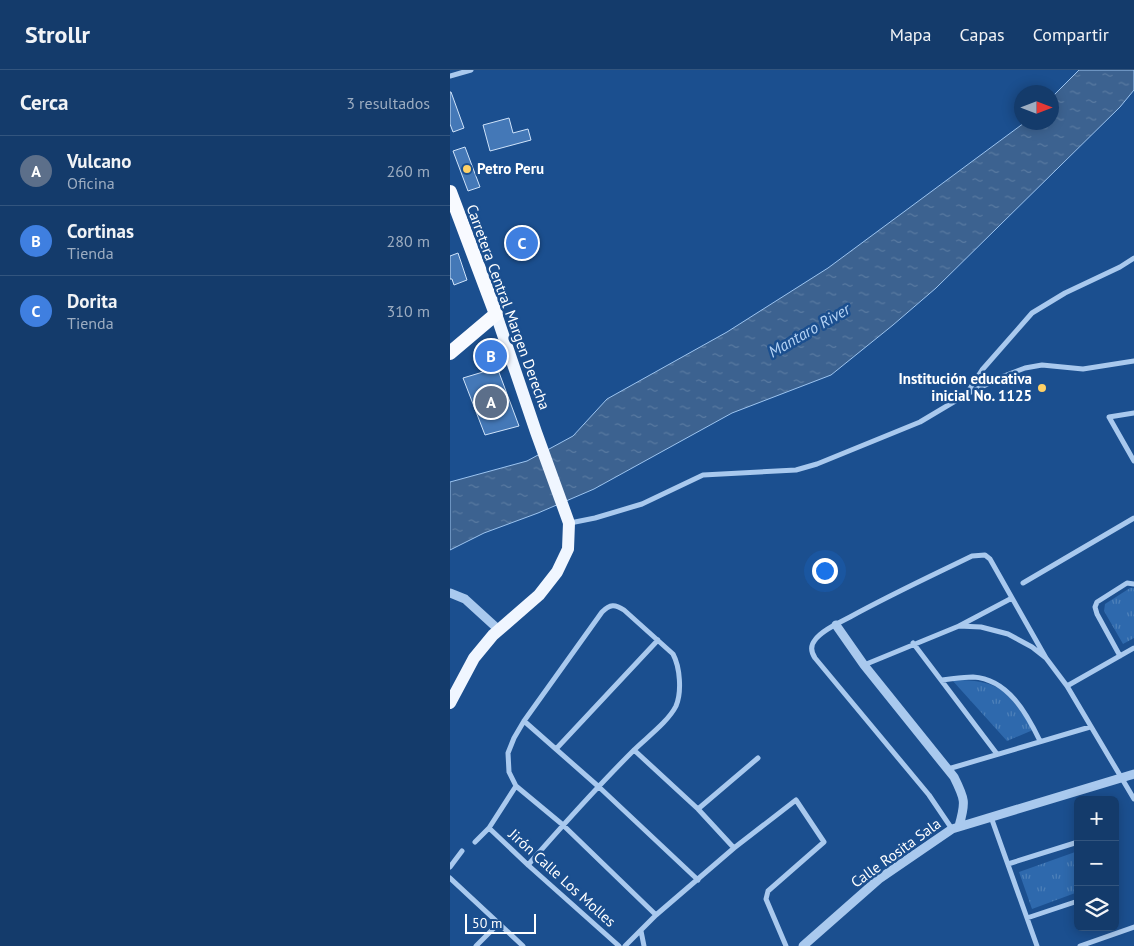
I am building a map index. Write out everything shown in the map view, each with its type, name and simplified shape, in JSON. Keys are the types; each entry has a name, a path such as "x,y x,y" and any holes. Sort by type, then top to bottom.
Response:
{"highway":[{"name":"Carretera Central Margen Derecha","path":"450,192 496,314"},
{"path":"450,353 496,314"}],"main road":[{"name":"Carretera Central Margen Derecha","path":"496,314 567,519"},
{"path":"450,703 474,658 499,630 539,595 556,572 568,549 567,519"}],"street":[{"path":"451,74 471,70"},
{"path":"967,394 982,370 1032,313 1064,293 1120,267 1134,258"},
{"path":"567,519 595,518 642,504 703,475 796,470 817,464 920,422 967,394 1004,376 1026,368 1042,366 1083,369 1134,361"},
{"path":"1134,413 1109,417 1134,461"},
{"path":"1023,584 1134,518"},
{"path":"836,625 864,664 954,777 964,796 964,808 956,827 815,658 812,652 812,645 815,639 836,625 881,600 972,556 985,555 990,560 1046,658 1067,686 1134,799"},
{"path":"1120,656 1096,614 1095,607 1096,602 1127,583 1134,584"},
{"path":"450,593 465,599 499,630"},
{"path":"864,664 959,626 1012,598"},
{"path":"528,865 563,825 670,715 678,700 677,662 673,654 618,606 607,607 602,612 524,721 508,753 509,772 516,786 563,825 656,914"},
{"path":"959,626 981,627 1008,634 1032,647 1046,658"},
{"path":"556,749 658,640"},
{"path":"913,643 997,754"},
{"path":"1067,686 1134,648"},
{"path":"942,680 973,677 991,681 1004,689 1030,721 1040,741"},
{"path":"524,721 599,787 698,880"},
{"path":"948,769 1090,727"},
{"path":"634,750 698,809 734,848"},
{"path":"698,809 758,758"},
{"name":"Calle Rosita Sala","path":"803,946 879,880 956,827 1134,774"},
{"path":"474,842 489,828 516,786"},
{"path":"625,946 642,931 656,914 734,848 796,800 824,842 768,891 766,899 786,946"},
{"path":"991,816 1037,946"},
{"name":"Jirón Calle Los Molles","path":"489,828 619,946"},
{"path":"1008,864 1074,843"},
{"path":"450,867 462,851"},
{"path":"450,878 523,946"},
{"path":"1027,918 1074,902"},
{"path":"476,946 498,924"},
{"path":"1080,946 1134,927"},
{"path":"642,931 644,946"}],"green space":[{"path":"1130,588 1134,588 1134,638 1123,644 1104,611 1105,604"},
{"path":"952,680 983,682 1002,690 1017,706 1033,730 1007,741"},
{"path":"1074,852 1074,893 1032,909 1019,872"}],"water":[{"name":"Mantaro River","path":"1079,70 1134,70 1134,90 1120,107 936,288 831,375 732,413 594,489 484,533 450,550 450,482 527,461 573,436 607,399 727,332 828,268 1015,130 1059,130 1059,90"}],"building":[{"name":"Petro Peru","path":"450,92 464,128 453,132 450,124"},
{"path":"509,118 513,133 528,129 531,140 490,151 483,125"},
{"name":"Petro Peru","path":"465,147 480,187 468,191 453,151"},
{"path":"535,233 538,246 509,253 506,240"},
{"path":"458,253 467,280 454,285 452,279 450,279 450,256"},
{"path":"484,342 488,343 519,426 485,435 463,378 483,372 475,349"}],"place":[{"name":"Petro Peru","path":"467,169"},
{"name":"Dorita","path":"522,243"},
{"name":"Cortinas","path":"491,356"},
{"name":"Institución educativa inicial No. 1125","path":"1042,388"},
{"name":"Vulcano","path":"491,402"}]}
